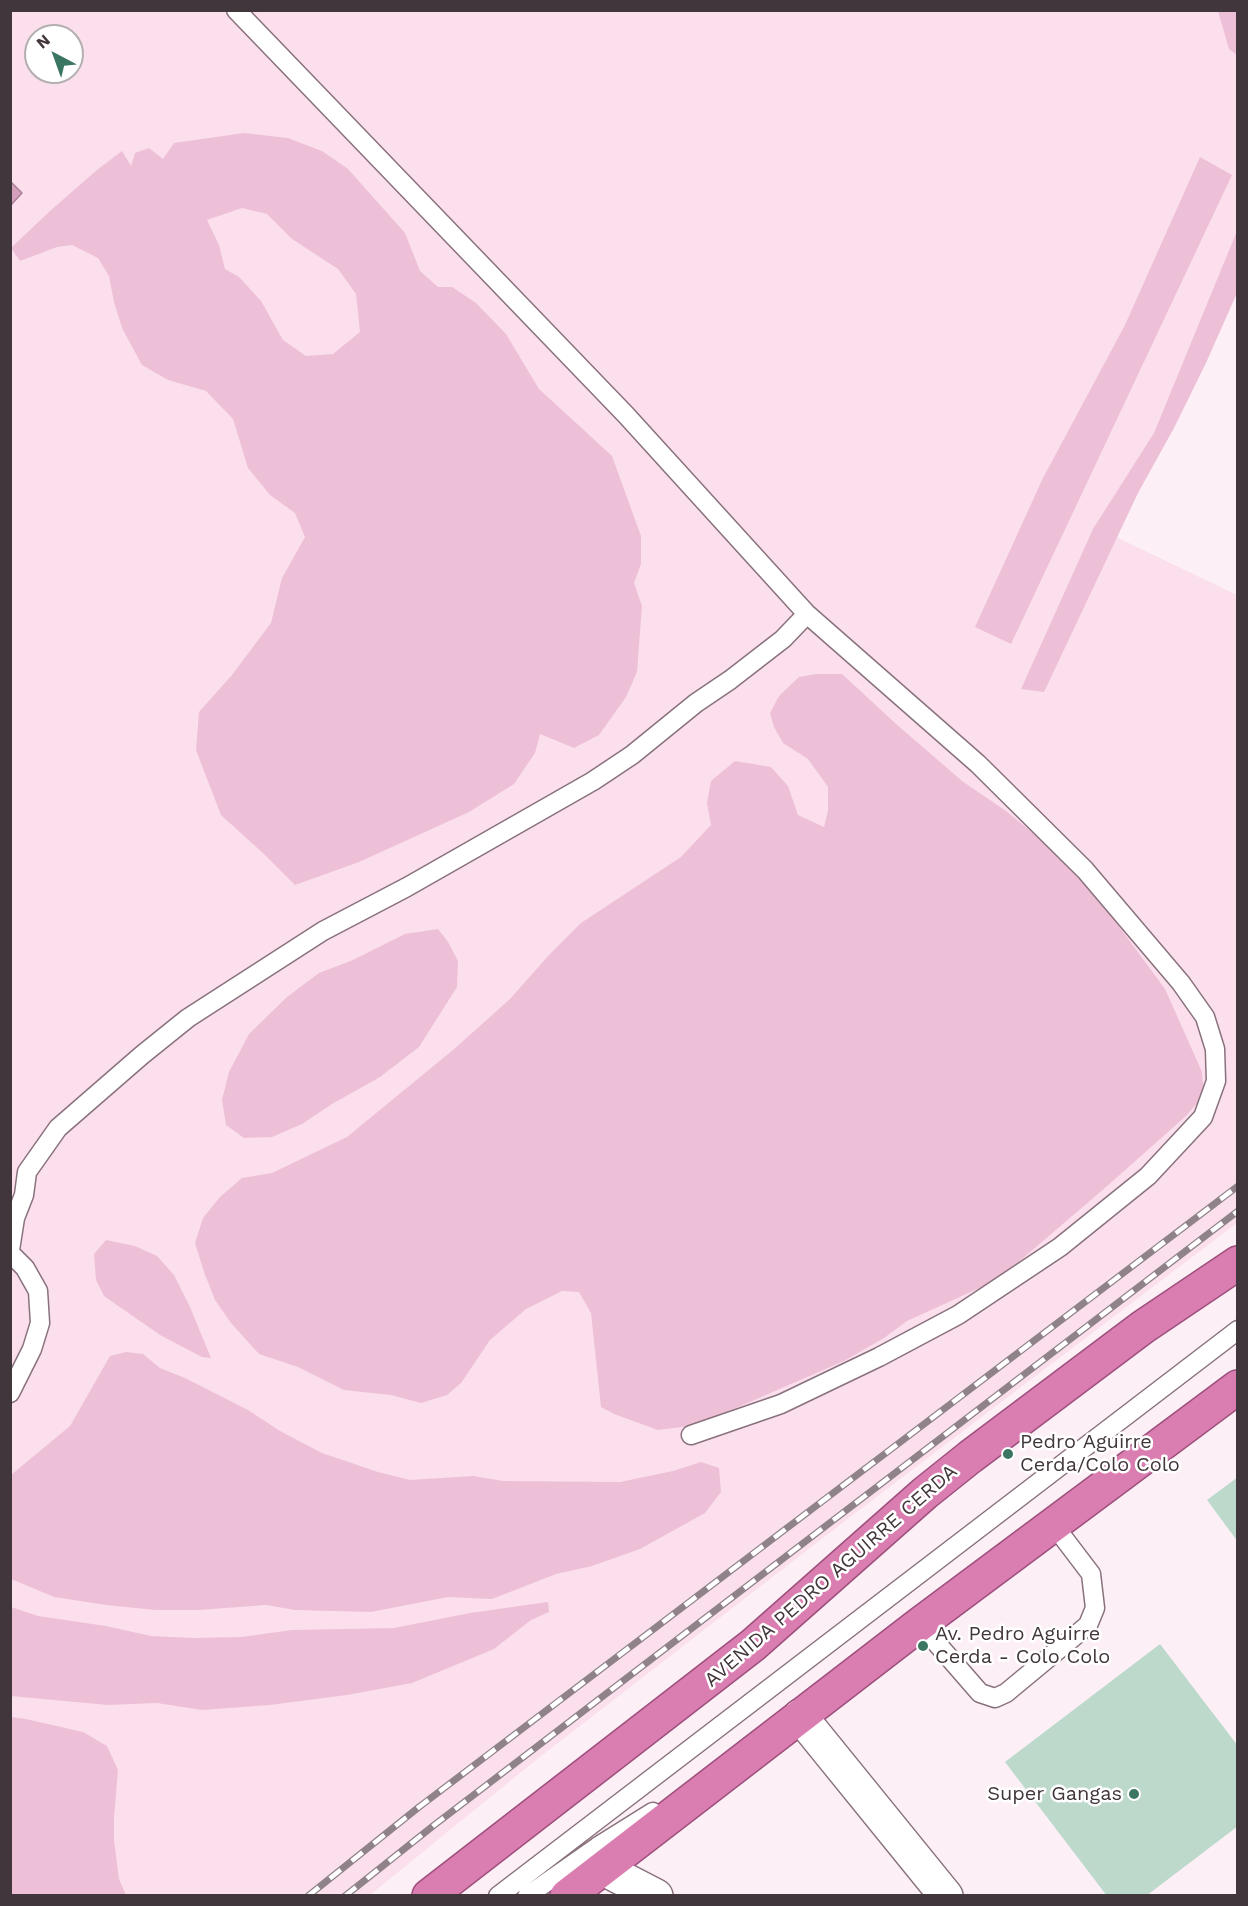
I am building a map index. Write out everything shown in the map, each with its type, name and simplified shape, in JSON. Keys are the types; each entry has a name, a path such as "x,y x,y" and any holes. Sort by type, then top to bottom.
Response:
{"highway":[{"name":"AVENIDA PEDRO AGUIRRE CERDA","path":"429,1896 753,1646 925,1493 1143,1327 1238,1263"},
{"path":"567,1896 920,1624 1238,1387"}],"street":[{"path":"800,1716 946,1896"},
{"path":"602,1868 656,1896"}],"lane":[{"path":"236,10 626,415 807,614 978,764 1085,870 1181,983 1205,1017 1215,1049 1216,1081 1203,1117 1148,1176 1060,1247 958,1315 879,1357 781,1404 691,1436"},
{"path":"10,1393 32,1349 40,1323 38,1291 25,1268 10,1252 15,1218 24,1195 27,1172 58,1128 188,1018 247,979 323,930 473,851 632,755 696,703 783,639 807,614"},
{"path":"498,1896 1238,1330"},
{"path":"10,1368 10,1382"},
{"path":"920,1624 980,1693 995,1698 1006,1693 1088,1625 1095,1608 1090,1574 1053,1524"},
{"path":"527,1896 597,1847 757,1749"}],"shaded area":[{"path":"11,11 1237,11 1237,271 1114,536 1237,595 1237,1223 845,1521 536,1760 370,1895 11,1896"},
{"path":"1218,11 1237,11 1237,55 1229,49"},
{"path":"244,133 288,138 322,151 348,169 405,233 420,271 438,287 452,287 476,303 506,334 539,389 612,456 641,536 641,564 634,583 642,606 637,672 626,697 599,735 574,748 540,734 535,753 514,784 469,812 359,862 295,885 221,815 196,750 199,712 232,675 271,623 282,578 305,537 295,513 270,495 248,468 233,419 206,391 168,380 142,365 122,328 109,276 98,258 72,245 57,247 20,261 11,248 50,211 122,151 131,166 135,153 149,148 163,159 174,143","holes":["242,208 267,214 292,239 338,269 356,294 360,332 333,354 306,356 283,340 261,301 239,277 225,269 219,245 207,220"]},
{"path":"1200,157 1232,175 1011,644 975,627 1043,478 1125,325"},
{"path":"11,182 22,193 11,205"},
{"path":"1237,231 1237,293 1206,363 1138,493 1044,692 1021,689 1093,529 1154,433"},
{"path":"816,674 842,674 962,781 1006,811 1076,868 1165,989 1202,1072 1204,1095 1186,1116 1106,1187 1015,1265 986,1285 907,1321 884,1338 844,1361 697,1425 658,1430 601,1407 591,1313 579,1292 562,1291 526,1309 490,1340 461,1383 447,1395 421,1403 391,1395 344,1390 298,1367 259,1354 231,1323 215,1300 195,1243 203,1218 220,1197 242,1178 272,1173 347,1137 453,1050 510,999 581,923 681,857 711,825 707,803 711,781 735,761 771,767 788,786 798,815 824,827 828,811 828,787 808,759 783,743 774,727 770,713 779,696 799,677"},
{"path":"438,929 458,961 457,987 419,1047 380,1077 302,1124 272,1137 244,1138 226,1125 222,1100 229,1072 249,1034 287,997 319,973 353,960 405,934"},
{"path":"106,1240 135,1246 157,1256 174,1275 211,1358 202,1357 160,1335 104,1296 96,1280 94,1254"},
{"path":"126,1352 143,1354 160,1368 248,1410 280,1431 322,1453 410,1480 473,1476 503,1481 620,1482 673,1471 701,1462 719,1468 721,1492 705,1513 640,1549 592,1566 556,1574 492,1599 448,1597 371,1612 295,1610 266,1605 199,1610 155,1610 54,1597 11,1579 11,1475 70,1426 110,1356"},
{"path":"548,1602 549,1612 531,1620 494,1649 412,1683 347,1695 270,1705 202,1710 157,1703 108,1705 11,1696 11,1607 38,1616 106,1626 151,1636 194,1638 241,1637 292,1630 394,1628 470,1613"},
{"path":"11,1717 83,1732 107,1746 118,1770 114,1840 119,1879 126,1895 11,1895"}],"building":[{"path":"1238,1477 1238,1542 1207,1500"},
{"name":"Super Gangas","path":"1160,1644 1238,1746 1238,1826 1146,1896 1107,1896 1005,1762"}],"railway":[{"path":"308,1896 419,1807 1238,1186"},
{"path":"345,1896 433,1826 1238,1211"}],"place":[{"name":"Pedro Aguirre Cerda/Colo Colo","path":"1008,1454"},
{"name":"Av. Pedro Aguirre Cerda - Colo Colo","path":"923,1646"},
{"name":"Super Gangas","path":"1134,1794"}]}
